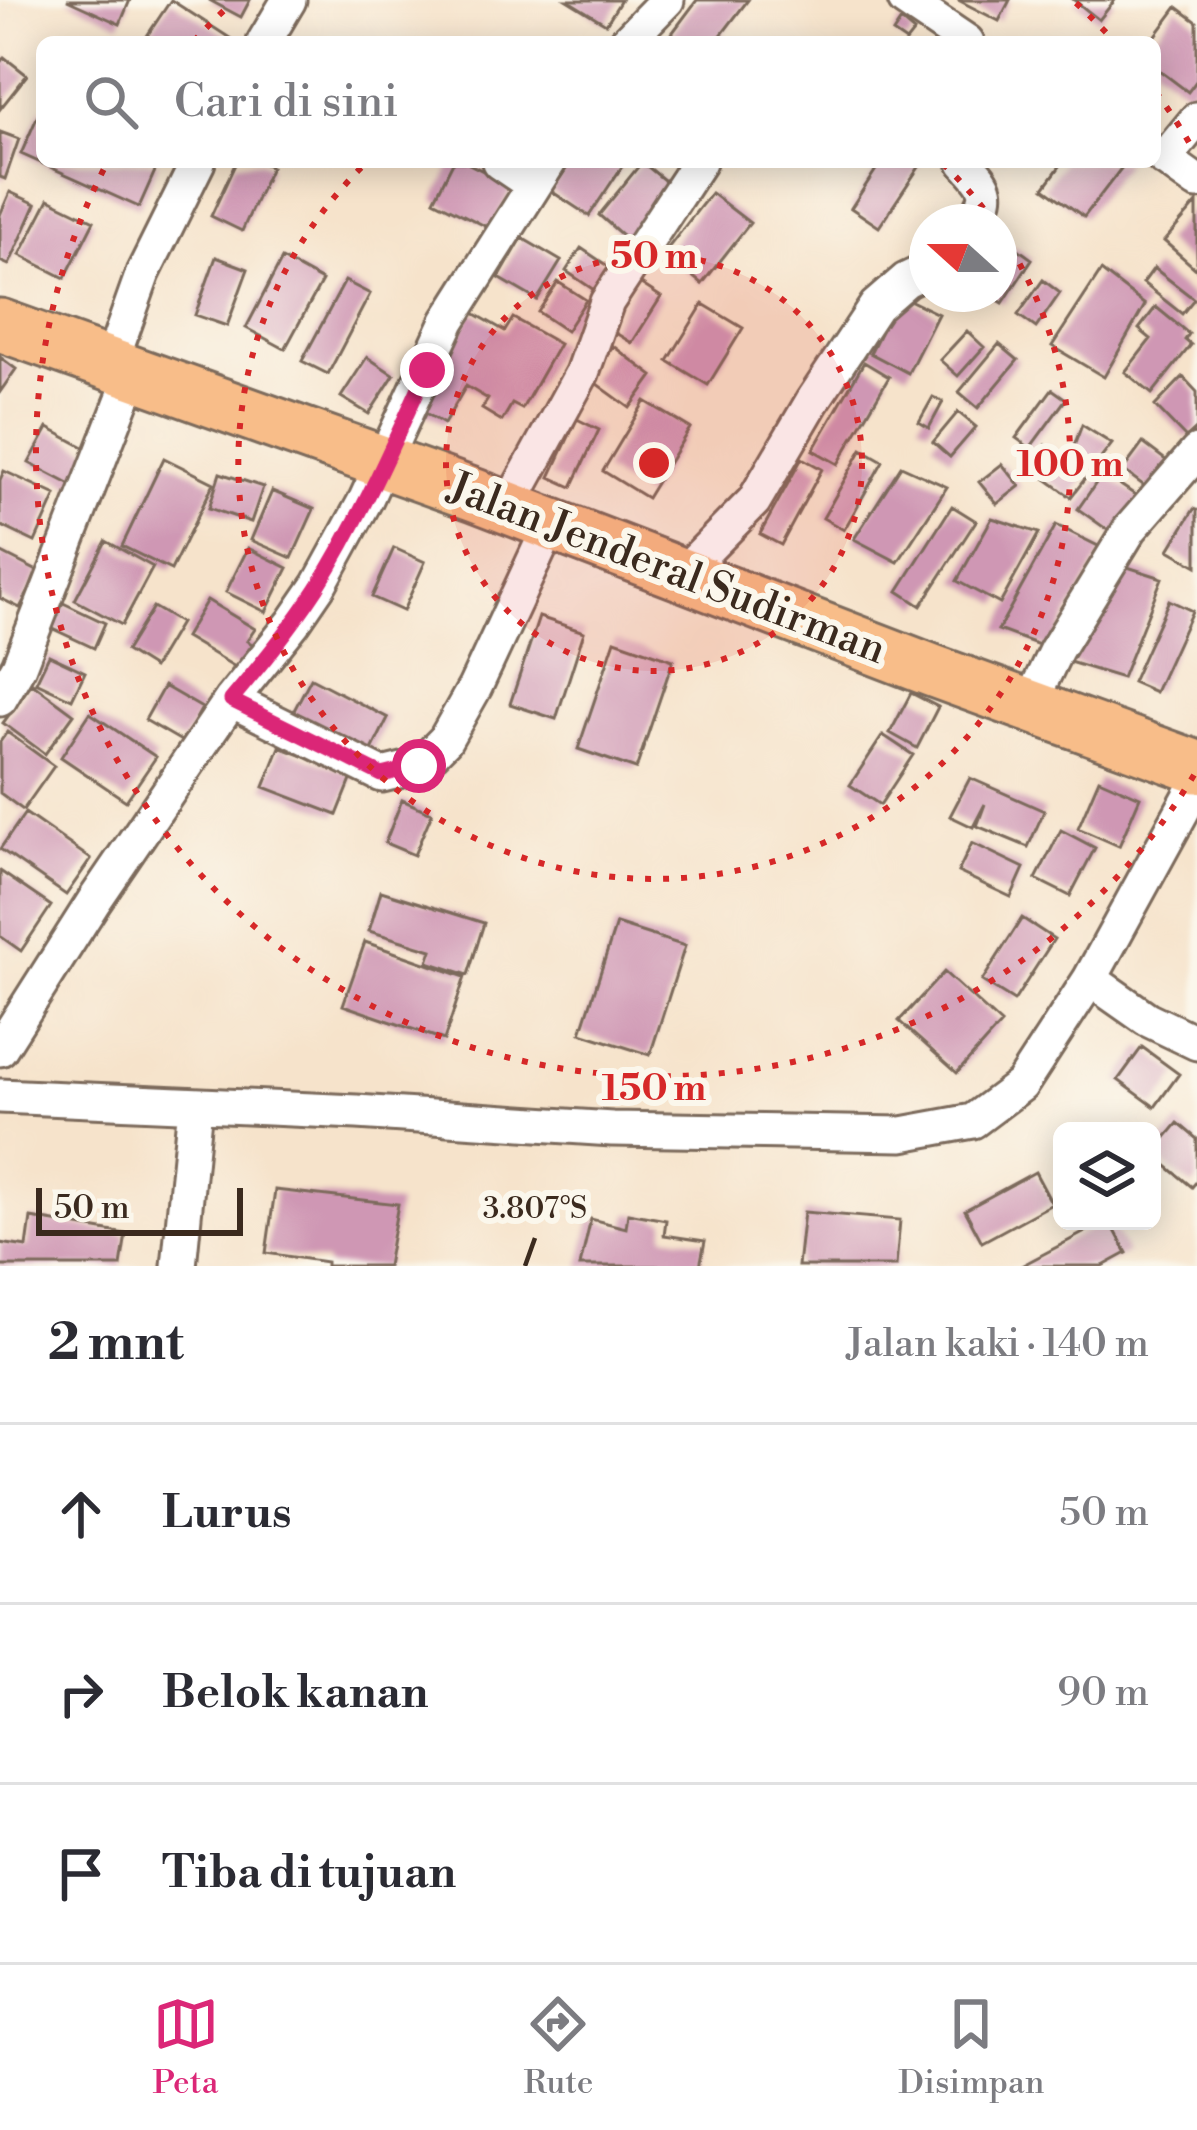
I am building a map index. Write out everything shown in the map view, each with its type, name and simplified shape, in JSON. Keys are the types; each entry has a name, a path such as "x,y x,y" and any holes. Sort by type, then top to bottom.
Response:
{"highway":[{"name":"Jalan Jenderal Sudirman","path":"0,325 384,461 1197,766"}],"street":[{"path":"268,36 289,0"},
{"path":"632,36 668,0"},
{"path":"905,0 958,36"},
{"path":"1161,155 1197,119"},
{"path":"1161,157 1197,182"},
{"path":"0,699 19,666 122,368 142,273 195,168"},
{"path":"231,700 382,775 419,766 446,740 476,687 529,517 607,302 695,168"},
{"path":"970,168 987,190 985,204"},
{"path":"0,1049 231,700 319,585 384,461 448,321 541,174"},
{"path":"682,574 754,501 876,305 909,279"},
{"path":"1029,706 1056,650 1119,545 1197,452"},
{"path":"0,1096 612,1129 889,1134 973,1121 1021,1085 1090,979 1197,784"},
{"path":"1090,979 1148,1018 1197,1043"},
{"path":"179,1266 195,1106"}],"building":[{"path":"67,0 130,0 120,24"},
{"path":"171,0 227,36 147,36"},
{"path":"209,0 250,0 241,17"},
{"path":"567,0 621,0 606,24"},
{"path":"697,0 748,0 721,36 670,36"},
{"path":"958,0 1010,0 999,21"},
{"path":"1074,0 1115,0 1099,20"},
{"path":"1177,7 1197,22 1197,80 1188,92 1161,72 1161,36 1155,36"},
{"path":"901,21 914,32 911,36 893,33"},
{"path":"4,57 27,75 0,109 0,63"},
{"path":"36,120 36,161 21,154"},
{"path":"0,132 19,139 5,179 0,177"},
{"path":"52,168 156,168 139,207"},
{"path":"233,168 271,168 242,231 211,216"},
{"path":"450,168 477,168 513,186 491,229 434,200"},
{"path":"567,168 621,168 589,216 551,191"},
{"path":"637,168 649,168 675,189 631,243 599,215"},
{"path":"877,168 918,168 879,227 851,208"},
{"path":"1059,168 1121,168 1084,217 1044,188"},
{"path":"10,192 36,204 9,265 0,261 0,215"},
{"path":"711,193 750,223 702,284 664,253"},
{"path":"49,199 94,221 65,278 20,255"},
{"path":"1197,203 1197,270 1164,241"},
{"path":"522,238 561,261 537,300 499,278"},
{"path":"581,248 609,267 594,290 566,271"},
{"path":"1017,248 1032,259 1017,282"},
{"path":"216,257 248,269 227,326 195,315"},
{"path":"282,259 322,281 285,349 246,328"},
{"path":"1154,268 1194,299 1182,314 1143,283"},
{"path":"1101,271 1145,305 1104,377 1052,346"},
{"path":"1043,280 1060,293 1036,328 1018,315"},
{"path":"345,281 370,294 328,374 302,361"},
{"path":"558,282 586,300 566,331 538,312"},
{"path":"638,282 661,297 632,343 609,329"},
{"path":"899,295 909,300 909,312 938,314 908,373 870,353"},
{"path":"703,304 743,328 708,385 668,361"},
{"path":"1156,307 1189,334 1185,340 1191,345 1152,394 1125,372 1151,339 1139,329"},
{"path":"472,312 505,331 513,318 559,344 522,409 512,404 502,421 482,409 488,399 466,386 444,424 417,408"},
{"path":"967,331 984,347 958,376 940,360"},
{"path":"999,344 1018,360 978,408 959,392"},
{"path":"613,346 653,376 630,408 590,379"},
{"path":"0,357 16,369 0,392"},
{"path":"367,357 394,375 369,414 341,397"},
{"path":"864,362 889,377 838,464 813,450"},
{"path":"1183,377 1197,392 1197,428 1186,438 1155,406"},
{"path":"1052,389 1066,399 1030,448 1016,438"},
{"path":"933,397 943,402 929,428 919,422"},
{"path":"645,401 690,428 647,498 603,471"},
{"path":"958,412 976,427 950,457 933,442"},
{"path":"577,419 599,430 572,487 550,477"},
{"path":"1082,425 1112,444 1071,497 1031,468 1046,445 1069,459"},
{"path":"48,428 91,451 73,486 29,463"},
{"path":"1143,443 1171,464 1151,491 1123,470"},
{"path":"862,449 883,461 844,530 823,518"},
{"path":"164,458 214,483 171,570 122,546"},
{"path":"802,458 822,469 781,545 760,534"},
{"path":"1002,464 1020,486 997,504 979,482"},
{"path":"901,466 947,487 898,562 854,539"},
{"path":"4,471 56,495 35,542 0,525"},
{"path":"220,473 263,487 251,522 209,508"},
{"path":"1103,473 1141,499 1116,536 1078,509"},
{"path":"272,491 314,509 292,558 251,540"},
{"path":"952,506 976,521 921,606 898,591"},
{"path":"1197,510 1197,566 1169,550"},
{"path":"992,518 1039,533 1000,604 957,581"},
{"path":"1056,525 1104,549 1050,649 998,630"},
{"path":"106,541 153,567 122,625 75,600"},
{"path":"248,548 288,568 266,612 226,592"},
{"path":"394,548 425,562 403,611 372,597"},
{"path":"0,552 39,572 20,608 0,598"},
{"path":"1115,563 1162,578 1122,678 1063,660"},
{"path":"207,600 255,629 247,641 261,649 247,674 185,637"},
{"path":"1169,600 1192,611 1155,692 1132,682"},
{"path":"59,601 105,623 94,648 47,626"},
{"path":"153,607 180,623 153,668 126,651"},
{"path":"539,617 584,632 556,719 510,704"},
{"path":"615,640 673,660 636,769 578,749"},
{"path":"49,655 85,672 72,699 36,682"},
{"path":"311,678 388,718 370,754 292,714"},
{"path":"32,683 74,714 45,754 3,723"},
{"path":"164,686 202,708 183,742 145,720"},
{"path":"911,693 938,707 917,748 890,733"},
{"path":"90,713 156,757 126,801 61,757"},
{"path":"7,732 54,766 23,810 0,793 0,742"},
{"path":"883,735 913,755 880,805 850,785"},
{"path":"280,747 353,775 337,815 264,787"},
{"path":"970,778 1044,811 1028,847 977,826 985,804 973,827 950,816"},
{"path":"1099,779 1140,797 1119,846 1078,828"},
{"path":"402,800 432,813 414,855 385,843"},
{"path":"25,813 91,859 66,895 0,849"},
{"path":"1061,830 1095,848 1070,896 1036,879"},
{"path":"972,843 1024,868 1011,897 958,872"},
{"path":"0,871 51,906 21,951 0,936"},
{"path":"381,891 484,923 468,975 428,962 432,950 369,931"},
{"path":"1022,918 1054,939 1014,1001 982,981"},
{"path":"616,924 685,946 650,1055 581,1033"},
{"path":"365,942 465,977 444,1040 343,1005"},
{"path":"944,972 1001,1024 957,1073 899,1021"},
{"path":"1142,1047 1179,1074 1155,1107 1118,1080"},
{"path":"1178,1123 1197,1139 1197,1181 1192,1187 1161,1161 1161,1143"},
{"path":"1035,1172 1052,1204 982,1242 965,1210"},
{"path":"275,1190 398,1204 387,1266 326,1266 326,1262 266,1253"},
{"path":"804,1212 900,1220 896,1266 798,1266"},
{"path":"628,1213 666,1220 664,1235 705,1241 700,1266 580,1266 591,1219 626,1228"},
{"path":"31,1218 126,1234 121,1266 0,1266 0,1243 27,1247"},
{"path":"1089,1230 1115,1230 1127,1253 1103,1266 1021,1266"}],"route":[{"path":"419,766 382,775 231,700 319,585 427,370"}]}
